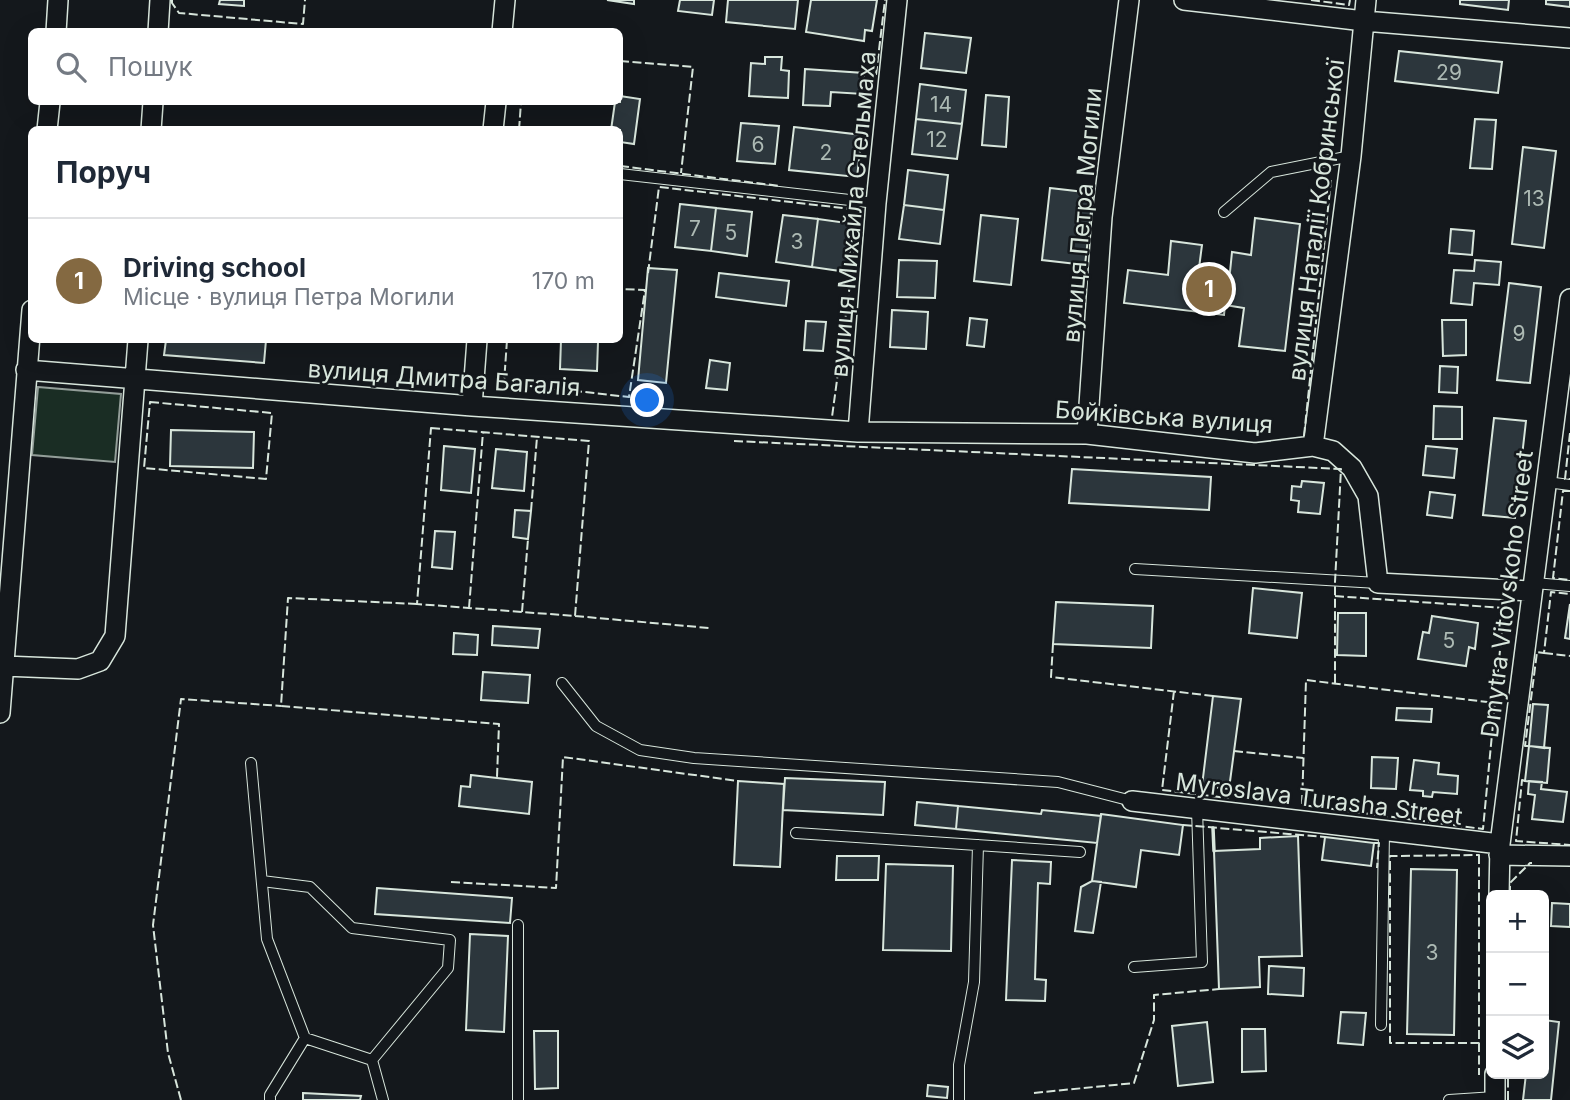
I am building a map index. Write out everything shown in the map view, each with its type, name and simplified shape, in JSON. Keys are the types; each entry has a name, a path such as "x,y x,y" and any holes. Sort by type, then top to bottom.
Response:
{"street":[{"path":"55,28 58,0"},
{"path":"158,28 160,0"},
{"path":"502,28 505,0"},
{"name":"вулиця Михайла Стельмаха","path":"858,432 876,203 897,0"},
{"name":"вулиця Петра Могили","path":"1087,434 1102,218 1129,0"},
{"path":"1184,0 1364,21 1570,38"},
{"name":"вулиця Наталії Кобринської","path":"1313,446 1351,156 1366,0"},
{"path":"47,126 50,105"},
{"path":"151,126 153,105"},
{"path":"493,126 496,105"},
{"name":"Dmytra Vitovskoho Street","path":"1499,890 1500,850 1546,482 1566,362 1570,299"},
{"path":"0,713 29,343"},
{"path":"4,666 78,669 100,661 115,636 138,343"},
{"path":"472,406 477,343"},
{"name":"вулиця Дмитра Багалія","path":"26,370 472,406 858,432"},
{"name":"Бойківська вулиця","path":"858,432 1087,434 1255,453 1313,446"},
{"path":"1313,446 1333,451 1352,468 1368,496 1378,583 1533,587"},
{"name":"Myroslava Turasha Street","path":"1132,801 1384,832 1500,850 1570,856"},
{"path":"1495,1079 1495,1099"}],"lane":[{"path":"1224,212 1271,172 1351,156"},
{"path":"623,174 876,203"},
{"path":"1546,482 1570,485"},
{"path":"1135,569 1378,583"},
{"path":"1533,587 1570,586"},
{"path":"562,684 596,726 640,750 694,758 1058,782 1132,801"},
{"path":"251,763 268,939 305,1038"},
{"path":"1134,967 1202,962 1197,809"},
{"path":"1381,1026 1384,832"},
{"path":"796,833 1080,852"},
{"path":"959,1100 959,1065 974,982 978,845"},
{"path":"262,881 310,887 352,928 450,940 448,968 372,1060"},
{"path":"518,925 518,1100"},
{"path":"305,1038 372,1060"},
{"path":"270,1100 270,1095 305,1038"},
{"path":"372,1060 383,1100"},
{"path":"1449,1100 1495,1099"}],"green space":[{"path":"38,387 121,394 115,462 32,455"}],"building":[{"path":"220,0 244,0 244,6 219,4"},
{"path":"607,0 634,0 634,4"},
{"path":"680,0 714,0 712,15 678,11"},
{"path":"728,0 798,0 795,29 726,22"},
{"path":"811,0 877,0 872,31 865,30 864,41 806,32"},
{"path":"1460,0 1509,0 1508,10 1460,4"},
{"path":"1546,0 1570,0 1570,7 1546,4"},
{"path":"925,33 971,38 966,73 921,68"},
{"path":"1399,51 1502,62 1498,93 1395,81"},
{"path":"765,57 782,57 781,70 789,71 788,98 749,96 751,63 765,64"},
{"path":"805,69 864,73 863,94 831,92 830,106 803,105"},
{"path":"920,84 966,90 962,124 916,119"},
{"path":"986,95 1009,97 1006,147 982,145"},
{"path":"623,96 640,99 634,144 623,142 623,126 612,126 615,105 623,105"},
{"path":"916,119 962,124 957,159 912,154"},
{"path":"1475,119 1496,120 1492,169 1470,168"},
{"path":"741,123 779,126 775,164 737,161"},
{"path":"794,127 862,135 857,177 789,170"},
{"path":"1523,147 1556,151 1544,248 1512,244"},
{"path":"908,170 948,175 944,210 904,205"},
{"path":"1050,188 1093,193 1085,265 1042,260"},
{"path":"680,204 716,208 711,251 675,247"},
{"path":"904,205 944,210 940,244 899,239"},
{"path":"716,208 752,212 747,256 711,251"},
{"path":"783,215 818,219 812,267 776,262"},
{"path":"981,215 1018,219 1011,285 974,281"},
{"path":"1255,218 1300,224 1285,351 1239,346 1244,308 1225,305 1224,315 1124,303 1128,270 1168,275 1171,241 1202,245 1199,268 1230,272 1232,252 1251,255"},
{"path":"818,219 854,224 847,272 812,267"},
{"path":"1451,229 1474,231 1472,255 1449,253"},
{"path":"899,260 937,261 935,298 897,297"},
{"path":"1475,260 1501,262 1499,285 1474,283 1472,305 1451,303 1454,270 1474,271"},
{"path":"648,268 677,270 666,383 638,380"},
{"path":"719,273 789,281 786,306 716,297"},
{"path":"1509,283 1541,287 1530,383 1497,380"},
{"path":"892,310 928,312 926,349 890,347"},
{"path":"970,318 987,320 984,347 967,345"},
{"path":"1442,320 1466,320 1466,355 1443,356"},
{"path":"806,321 826,322 823,351 804,350"},
{"path":"166,343 266,343 264,363 164,355"},
{"path":"561,343 598,343 597,371 560,369"},
{"path":"710,360 730,363 727,390 706,388"},
{"path":"1440,366 1458,367 1457,393 1439,392"},
{"path":"1434,406 1462,407 1462,439 1433,439"},
{"path":"1494,418 1526,421 1515,518 1483,515"},
{"path":"171,430 254,432 253,468 170,466"},
{"path":"444,446 475,449 471,493 441,490"},
{"path":"1426,446 1457,449 1454,478 1423,475"},
{"path":"496,449 527,452 524,491 492,488"},
{"path":"1072,469 1211,477 1209,510 1069,503"},
{"path":"1302,481 1324,483 1320,514 1298,512 1299,501 1291,500 1292,486 1301,487"},
{"path":"1430,492 1455,495 1452,518 1427,515"},
{"path":"515,510 531,511 528,539 513,537"},
{"path":"435,531 455,532 452,569 432,567"},
{"path":"1253,588 1302,593 1297,638 1249,633"},
{"path":"1056,602 1153,606 1151,648 1053,644"},
{"path":"1570,604 1570,639 1565,638"},
{"path":"1338,613 1366,613 1366,656 1337,655"},
{"path":"1432,616 1478,623 1475,649 1469,647 1466,666 1418,659 1423,632 1429,633"},
{"path":"493,626 540,629 538,648 492,645"},
{"path":"454,633 478,635 477,655 453,654"},
{"path":"483,672 530,675 528,703 481,700"},
{"path":"1213,696 1241,699 1229,789 1202,786"},
{"path":"1533,704 1548,705 1544,748 1529,746"},
{"path":"1397,708 1432,709 1431,722 1396,720"},
{"path":"1529,746 1550,748 1547,783 1525,781"},
{"path":"1372,757 1398,758 1396,789 1371,788"},
{"path":"1414,760 1439,763 1438,774 1458,776 1457,794 1433,792 1432,797 1423,796 1423,791 1410,790"},
{"path":"471,775 532,782 529,814 459,806 461,786 470,787"},
{"path":"785,778 885,782 883,815 783,810"},
{"path":"738,781 784,784 780,867 734,865"},
{"path":"1529,781 1542,782 1541,789 1567,792 1563,822 1532,819 1535,795 1528,794"},
{"path":"917,802 958,806 956,829 915,825"},
{"path":"958,806 1041,814 1042,810 1101,816 1097,843 956,829"},
{"path":"1101,814 1183,825 1179,855 1141,850 1136,887 1092,881"},
{"path":"1298,836 1302,956 1259,957 1260,987 1219,989 1214,851 1260,849 1260,838"},
{"path":"1325,837 1374,843 1371,866 1322,860"},
{"path":"837,856 879,856 878,880 836,880"},
{"path":"1012,860 1051,862 1050,884 1038,883 1035,979 1046,980 1045,1001 1006,1000"},
{"path":"886,864 953,866 951,951 883,950"},
{"path":"1411,869 1457,870 1454,1035 1407,1034"},
{"path":"1092,881 1101,882 1093,933 1075,931 1081,887"},
{"path":"377,888 512,898 510,923 375,914"},
{"path":"1552,903 1570,904 1570,927 1551,926"},
{"path":"470,934 508,936 504,1032 466,1030"},
{"path":"1269,966 1304,968 1303,996 1268,994"},
{"path":"1341,1012 1366,1013 1363,1045 1338,1043"},
{"path":"1549,1021 1559,1022 1551,1100 1523,1100 1525,1079 1549,1079"},
{"path":"1207,1022 1213,1082 1178,1086 1172,1026"},
{"path":"1242,1029 1265,1029 1266,1071 1242,1072"},
{"path":"534,1031 558,1031 558,1088 535,1089"},
{"path":"928,1085 948,1087 947,1098 927,1096"},
{"path":"303,1093 361,1096 360,1100 303,1100"}],"fence":[{"path":"172,0 179,13 303,24 305,0"},
{"path":"876,75 885,0"},
{"path":"1311,0 1349,5 1350,0"},
{"path":"623,61 693,67 681,173"},
{"path":"519,126 521,105"},
{"path":"623,166 780,186"},
{"path":"1304,436 1331,180"},
{"path":"648,273 659,187 860,210 832,417"},
{"path":"507,343 504,383 629,397 645,290 623,289"},
{"path":"150,402 272,413 266,479 144,468 150,402"},
{"path":"431,428 589,441 575,616 417,604 431,428"},
{"path":"469,608 483,432"},
{"path":"1570,433 1565,479 1570,479"},
{"path":"531,511 537,437"},
{"path":"734,441 1341,469 1335,582 1335,683"},
{"path":"1570,491 1563,491 1553,578 1570,580"},
{"path":"522,612 528,539"},
{"path":"1529,746 1525,746 1537,652 1544,653 1551,592 1570,594"},
{"path":"1335,596 1504,608 1483,829 1302,805 1306,680 1495,703"},
{"path":"417,604 288,598 281,706 499,724 497,777"},
{"path":"575,616 709,628"},
{"path":"1053,644 1051,677 1213,696"},
{"path":"1544,653 1570,656"},
{"path":"1174,691 1162,790 1228,798 1229,789"},
{"path":"181,1100 168,1053 153,925 181,699 281,706"},
{"path":"1234,751 1303,758"},
{"path":"451,882 556,888 563,757 738,781"},
{"path":"1525,781 1522,780 1516,841 1570,845"},
{"path":"1183,825 1325,837"},
{"path":"1374,843 1379,843 1377,868"},
{"path":"1479,855 1479,1043 1390,1043 1390,856 1479,855"},
{"path":"1510,890 1510,883 1532,863"},
{"path":"1034,1093 1134,1083 1154,1020 1154,995 1219,989"},
{"path":"1479,1043 1479,1075"},
{"path":"1508,1079 1508,1100"}],"wall":[{"path":"1213,828 1214,851"}],"place":[{"name":"Driving school","path":"1209,289"}]}
